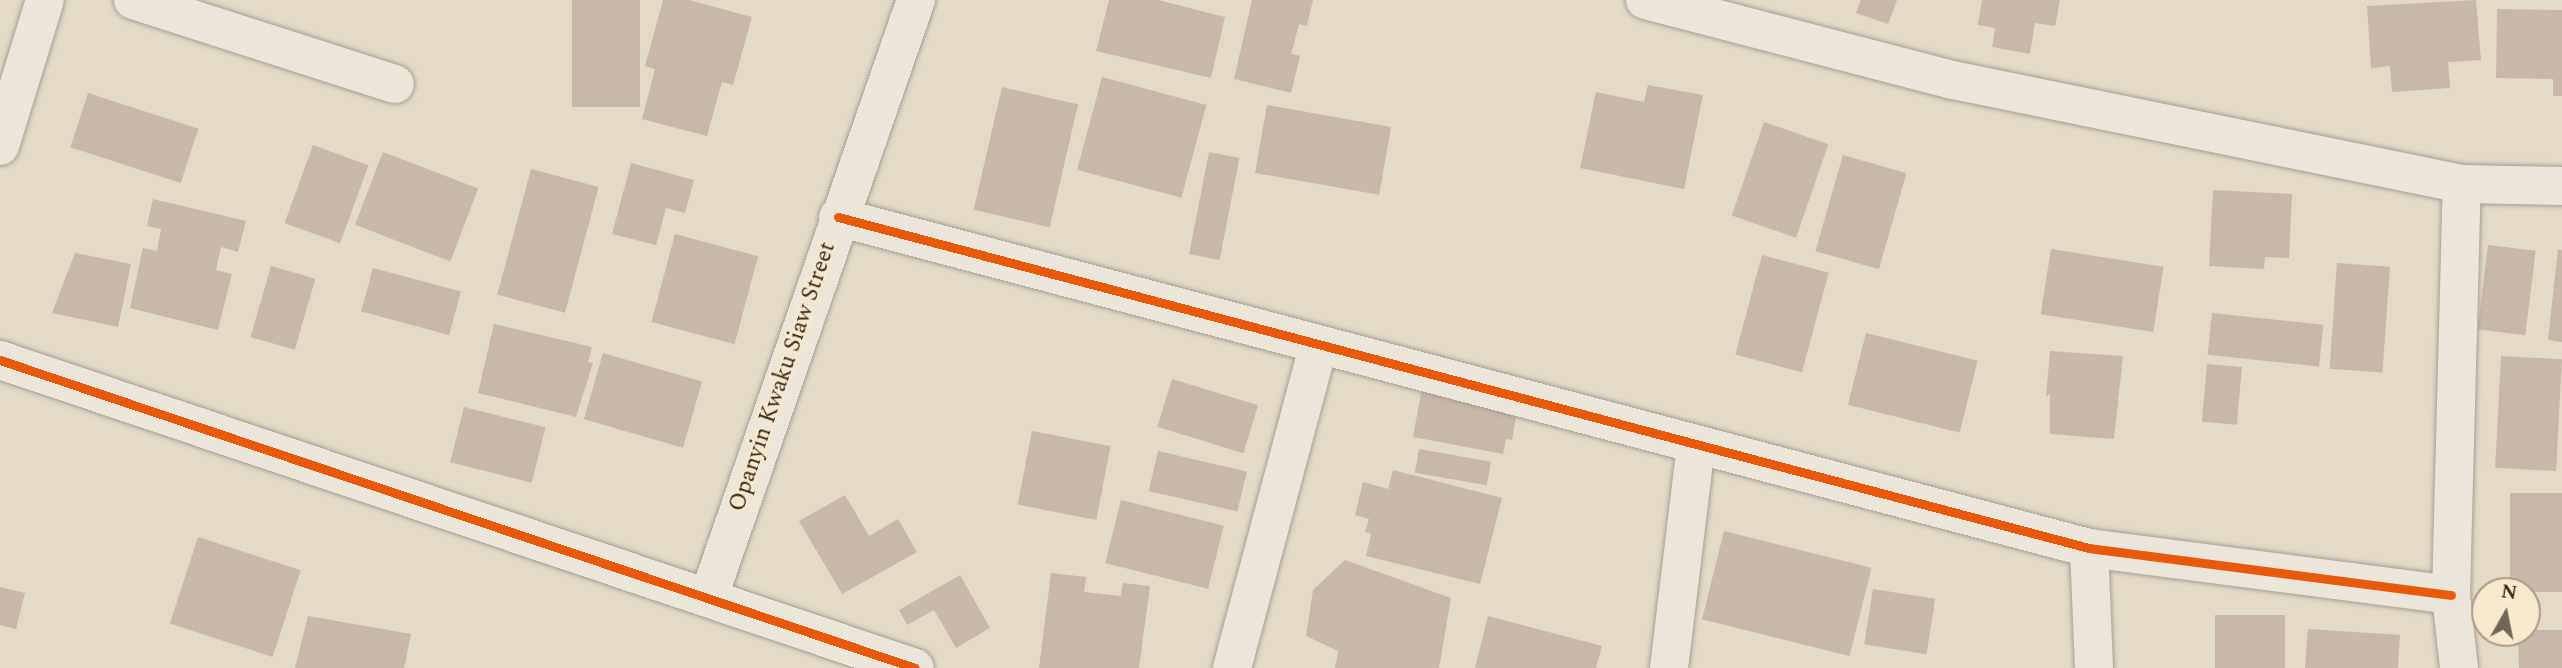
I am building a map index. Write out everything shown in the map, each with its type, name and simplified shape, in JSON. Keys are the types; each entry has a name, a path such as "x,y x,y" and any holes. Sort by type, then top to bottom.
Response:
{"street":[{"path":"0,146 45,0"},
{"path":"133,0 395,84"},
{"name":"Opanyin Kwaku Siaw Street","path":"709,596 838,217 916,0"},
{"path":"1645,0 1953,80 2462,184 2562,186"},
{"path":"2459,668 2451,595 2462,184"},
{"path":"838,217 2089,548 2451,595"},
{"path":"1232,668 1320,344"},
{"path":"0,360 709,596 825,653 915,668"},
{"path":"1669,668 1696,445"},
{"path":"2089,548 2094,668"}],"building":[{"path":"572,0 640,0 640,107 572,107"},
{"path":"663,0 689,0 752,17 733,85 722,82 707,136 642,119 655,69 645,66"},
{"path":"1109,0 1158,0 1225,17 1211,78 1096,51"},
{"path":"1252,0 1313,0 1307,26 1299,24 1291,54 1300,56 1291,93 1234,79"},
{"path":"1861,0 1897,0 1888,24 1856,13"},
{"path":"1982,0 2060,0 2055,26 2035,23 2030,54 1992,47 1995,28 1978,25"},
{"path":"2476,0 2481,60 2448,62 2450,88 2392,92 2390,66 2371,68 2367,6"},
{"path":"2497,9 2562,10 2562,96 2553,96 2553,79 2496,78"},
{"path":"1102,77 1206,105 1181,198 1077,170"},
{"path":"1648,85 1703,95 1684,189 1580,168 1596,92 1644,102"},
{"path":"1002,87 1078,105 1050,227 974,210"},
{"path":"88,93 198,129 181,183 70,147"},
{"path":"1267,105 1391,127 1379,195 1255,173"},
{"path":"1764,122 1828,144 1796,238 1732,216"},
{"path":"313,145 368,165 340,243 285,223"},
{"path":"383,152 478,189 450,261 355,225"},
{"path":"1209,152 1239,158 1220,260 1189,254"},
{"path":"1843,155 1906,173 1879,269 1815,251"},
{"path":"631,163 694,180 685,213 666,208 656,245 612,234"},
{"path":"531,169 599,187 565,313 497,295"},
{"path":"2213,190 2292,194 2289,258 2265,257 2264,269 2209,266"},
{"path":"153,199 246,221 238,252 221,247 216,270 232,274 218,330 130,308 143,248 157,251 161,229 147,226"},
{"path":"675,234 758,256 735,344 651,322"},
{"path":"2488,245 2536,251 2525,335 2478,329"},
{"path":"2051,249 2164,267 2153,332 2041,314"},
{"path":"2558,249 2562,250 2562,342 2548,340"},
{"path":"75,253 131,264 118,327 52,313"},
{"path":"1762,255 1829,273 1802,372 1735,354"},
{"path":"2337,263 2390,267 2382,372 2330,369"},
{"path":"271,266 315,279 295,350 251,337"},
{"path":"373,268 461,292 449,335 361,311"},
{"path":"2212,313 2323,325 2319,366 2208,355"},
{"path":"494,324 592,347 588,362 593,363 576,417 478,393"},
{"path":"1866,333 1978,361 1960,433 1848,405"},
{"path":"2050,351 2123,356 2114,439 2050,434 2050,394 2046,397"},
{"path":"603,353 702,381 683,448 584,419"},
{"path":"2501,356 2562,359 2556,471 2495,468"},
{"path":"2207,364 2242,367 2237,425 2202,422"},
{"path":"1172,379 1258,405 1243,453 1157,427"},
{"path":"1423,382 1519,400 1512,440 1506,439 1503,454 1413,437"},
{"path":"464,407 546,427 532,483 450,462"},
{"path":"1032,431 1111,446 1096,520 1018,505"},
{"path":"1419,449 1491,462 1487,485 1415,473"},
{"path":"1158,451 1247,471 1237,511 1149,491"},
{"path":"1393,470 1502,498 1480,584 1366,556 1371,534 1365,532 1369,519 1355,515 1363,482 1388,489"},
{"path":"2510,493 2562,493 2562,592 2541,592 2541,577 2510,577"},
{"path":"845,495 869,536 898,519 917,552 842,594 799,521"},
{"path":"1121,500 1224,526 1208,589 1105,563"},
{"path":"1724,531 1871,568 1849,656 1702,619"},
{"path":"198,537 301,570 273,657 170,624"},
{"path":"1345,560 1451,598 1439,668 1335,668 1338,651 1306,636 1313,590"},
{"path":"1051,573 1086,577 1084,592 1121,596 1123,583 1150,586 1139,668 1039,668"},
{"path":"960,575 990,628 956,648 934,610 907,625 899,610"},
{"path":"0,587 25,593 16,629 0,625"},
{"path":"1873,589 1935,599 1926,654 1864,644"},
{"path":"2215,615 2285,615 2285,668 2215,668"},
{"path":"308,616 411,634 404,668 295,668"},
{"path":"1488,616 1602,646 1596,668 1475,668"},
{"path":"2308,629 2400,635 2398,668 2305,668"},
{"path":"2541,630 2562,630 2562,668 2519,668 2518,647 2541,647"}],"cycle path":[{"path":"838,217 2089,548 2451,595"},
{"path":"0,360 915,668"}]}
